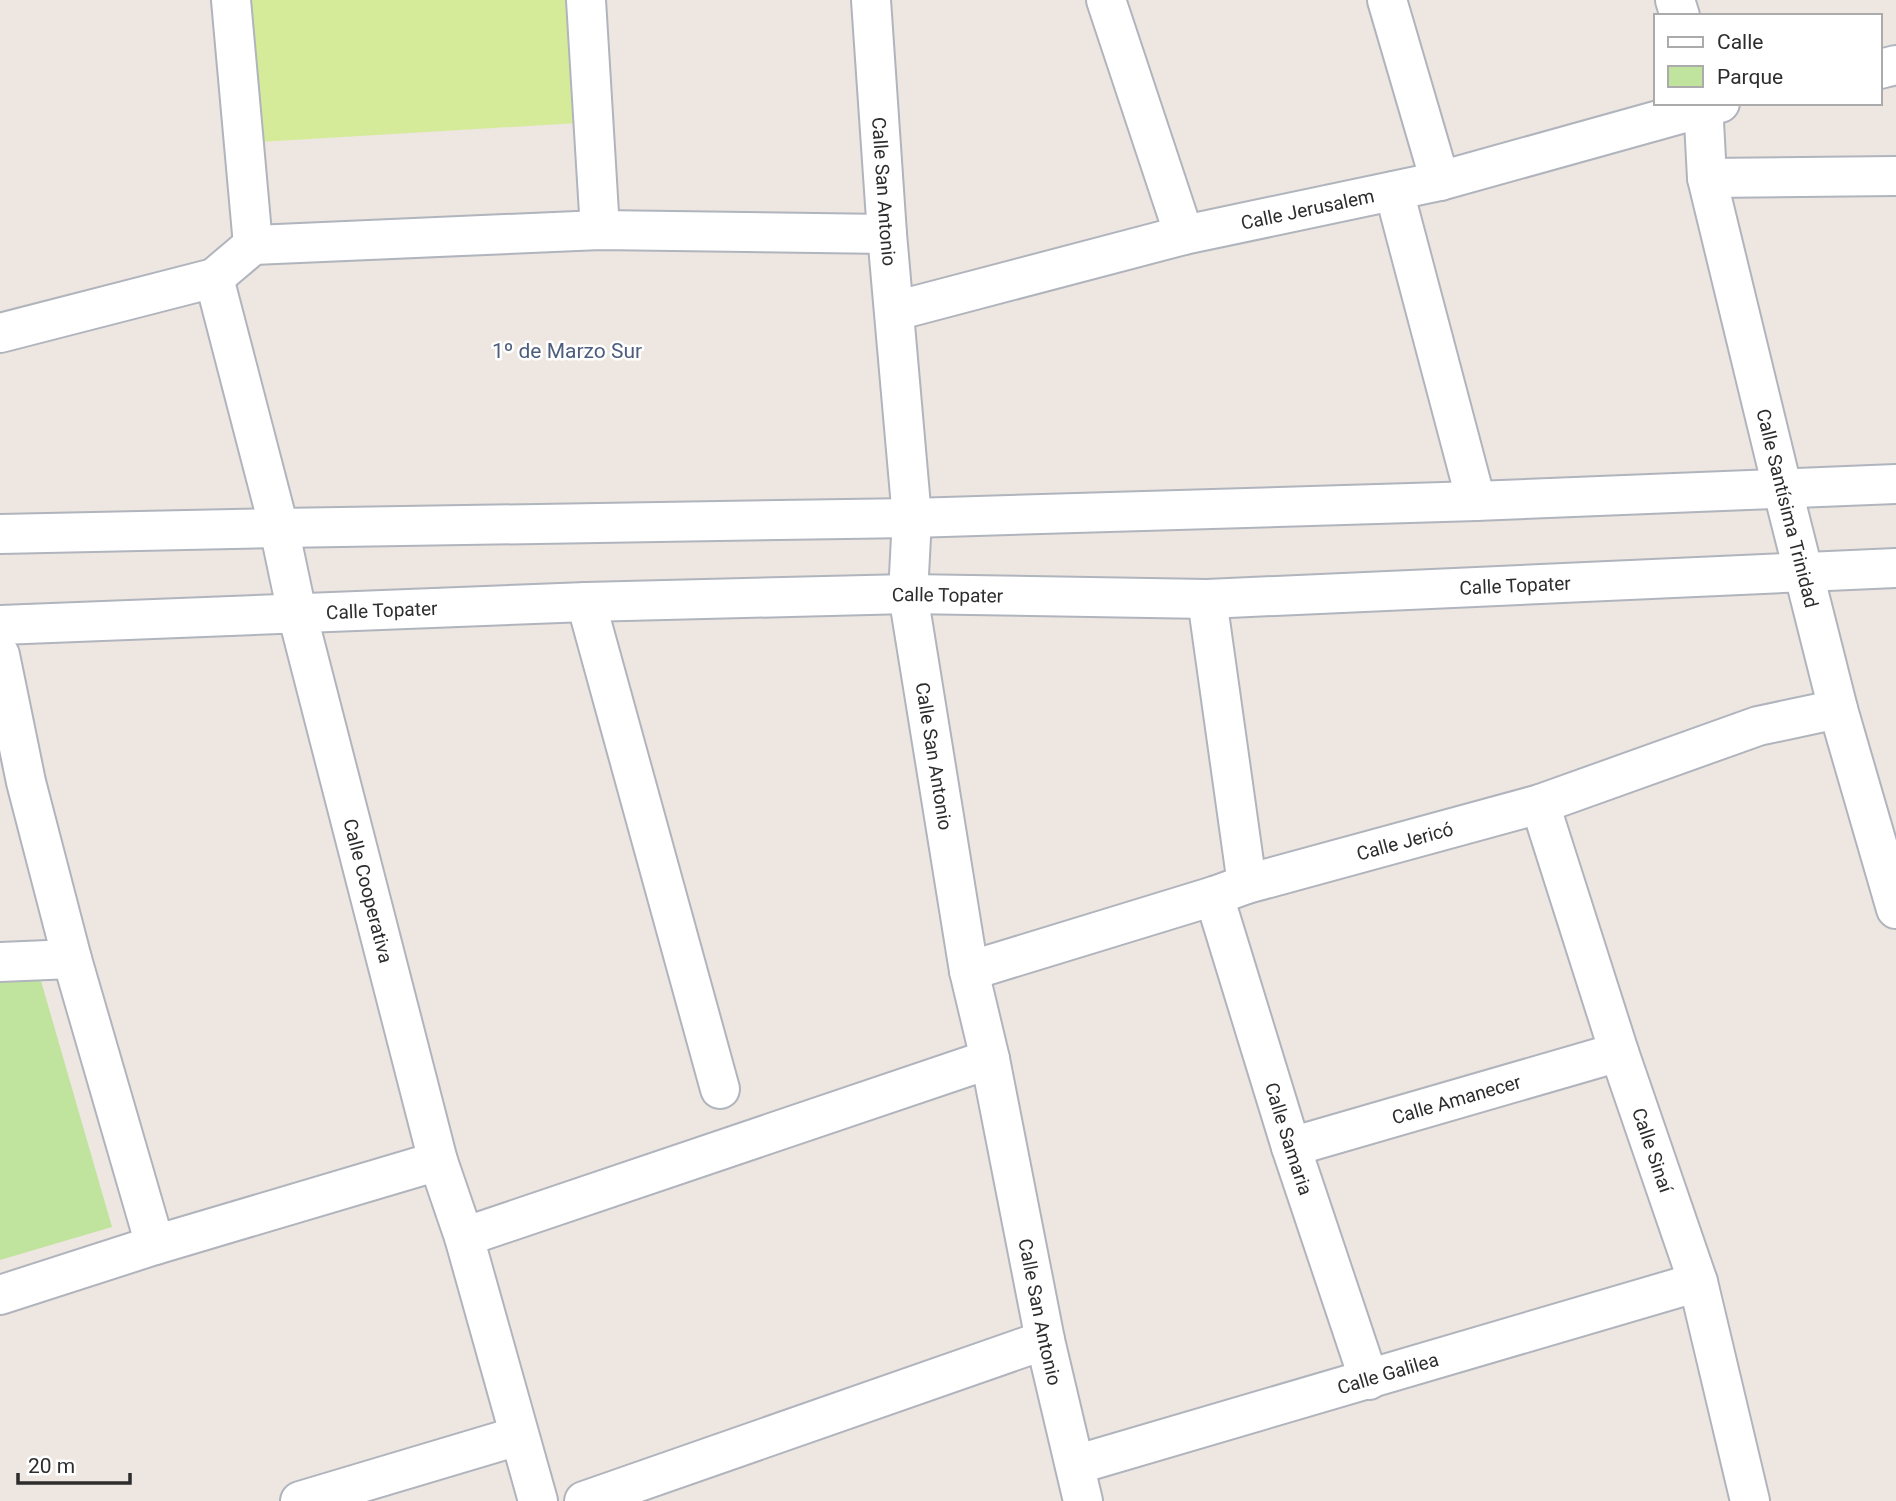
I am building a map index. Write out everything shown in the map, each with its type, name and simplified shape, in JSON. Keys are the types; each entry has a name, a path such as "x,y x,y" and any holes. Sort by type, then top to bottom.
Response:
{"street":[{"path":"231,0 253,245"},
{"path":"586,0 600,230"},
{"name":"Calle San Antonio","path":"871,0 887,234 912,518 908,594 969,971 990,1059 1045,1340 1079,1483"},
{"path":"1106,0 1184,235"},
{"path":"1387,0 1440,181"},
{"name":"Calle Jerusalem","path":"895,311 1184,235 1440,181 1706,105"},
{"name":"Calle Santísima Trinidad","path":"1709,105 1707,178 1838,709 1894,897"},
{"path":"1707,178 1896,176"},
{"path":"1394,191 1476,501"},
{"path":"0,333 214,278 253,245 600,230 887,234"},
{"name":"Calle Cooperativa","path":"214,278 279,528 297,613 439,1161 464,1237 538,1501"},
{"path":"0,534 912,518 1476,501 1896,484"},
{"name":"Calle Topater","path":"0,625 586,601 908,594 1208,599 1896,568"},
{"name":"Calle Samaria","path":"1208,599 1231,890 1291,1147 1369,1380"},
{"path":"586,601 720,1089"},
{"path":"0,655 26,782 72,959 155,1245"},
{"name":"Calle Jericó","path":"969,971 1231,890 1540,804 1758,726 1838,709"},
{"name":"Calle Sinaí","path":"1540,804 1619,1052 1698,1282 1750,1501"},
{"path":"0,962 72,959"},
{"name":"Calle Amanecer","path":"1291,1147 1619,1052"},
{"path":"464,1237 990,1059"},
{"path":"0,1295 155,1245 439,1161"},
{"name":"Calle Galilea","path":"1079,1483 1369,1380 1698,1282"},
{"path":"584,1501 1045,1340"},
{"path":"300,1501 518,1436"}],"green space":[{"path":"249,0 568,0 578,123 259,142"},
{"path":"39,974 112,1227 0,1260 0,976"}],"district":[{"name":"1º de Marzo Sur","path":"567,351"}]}
